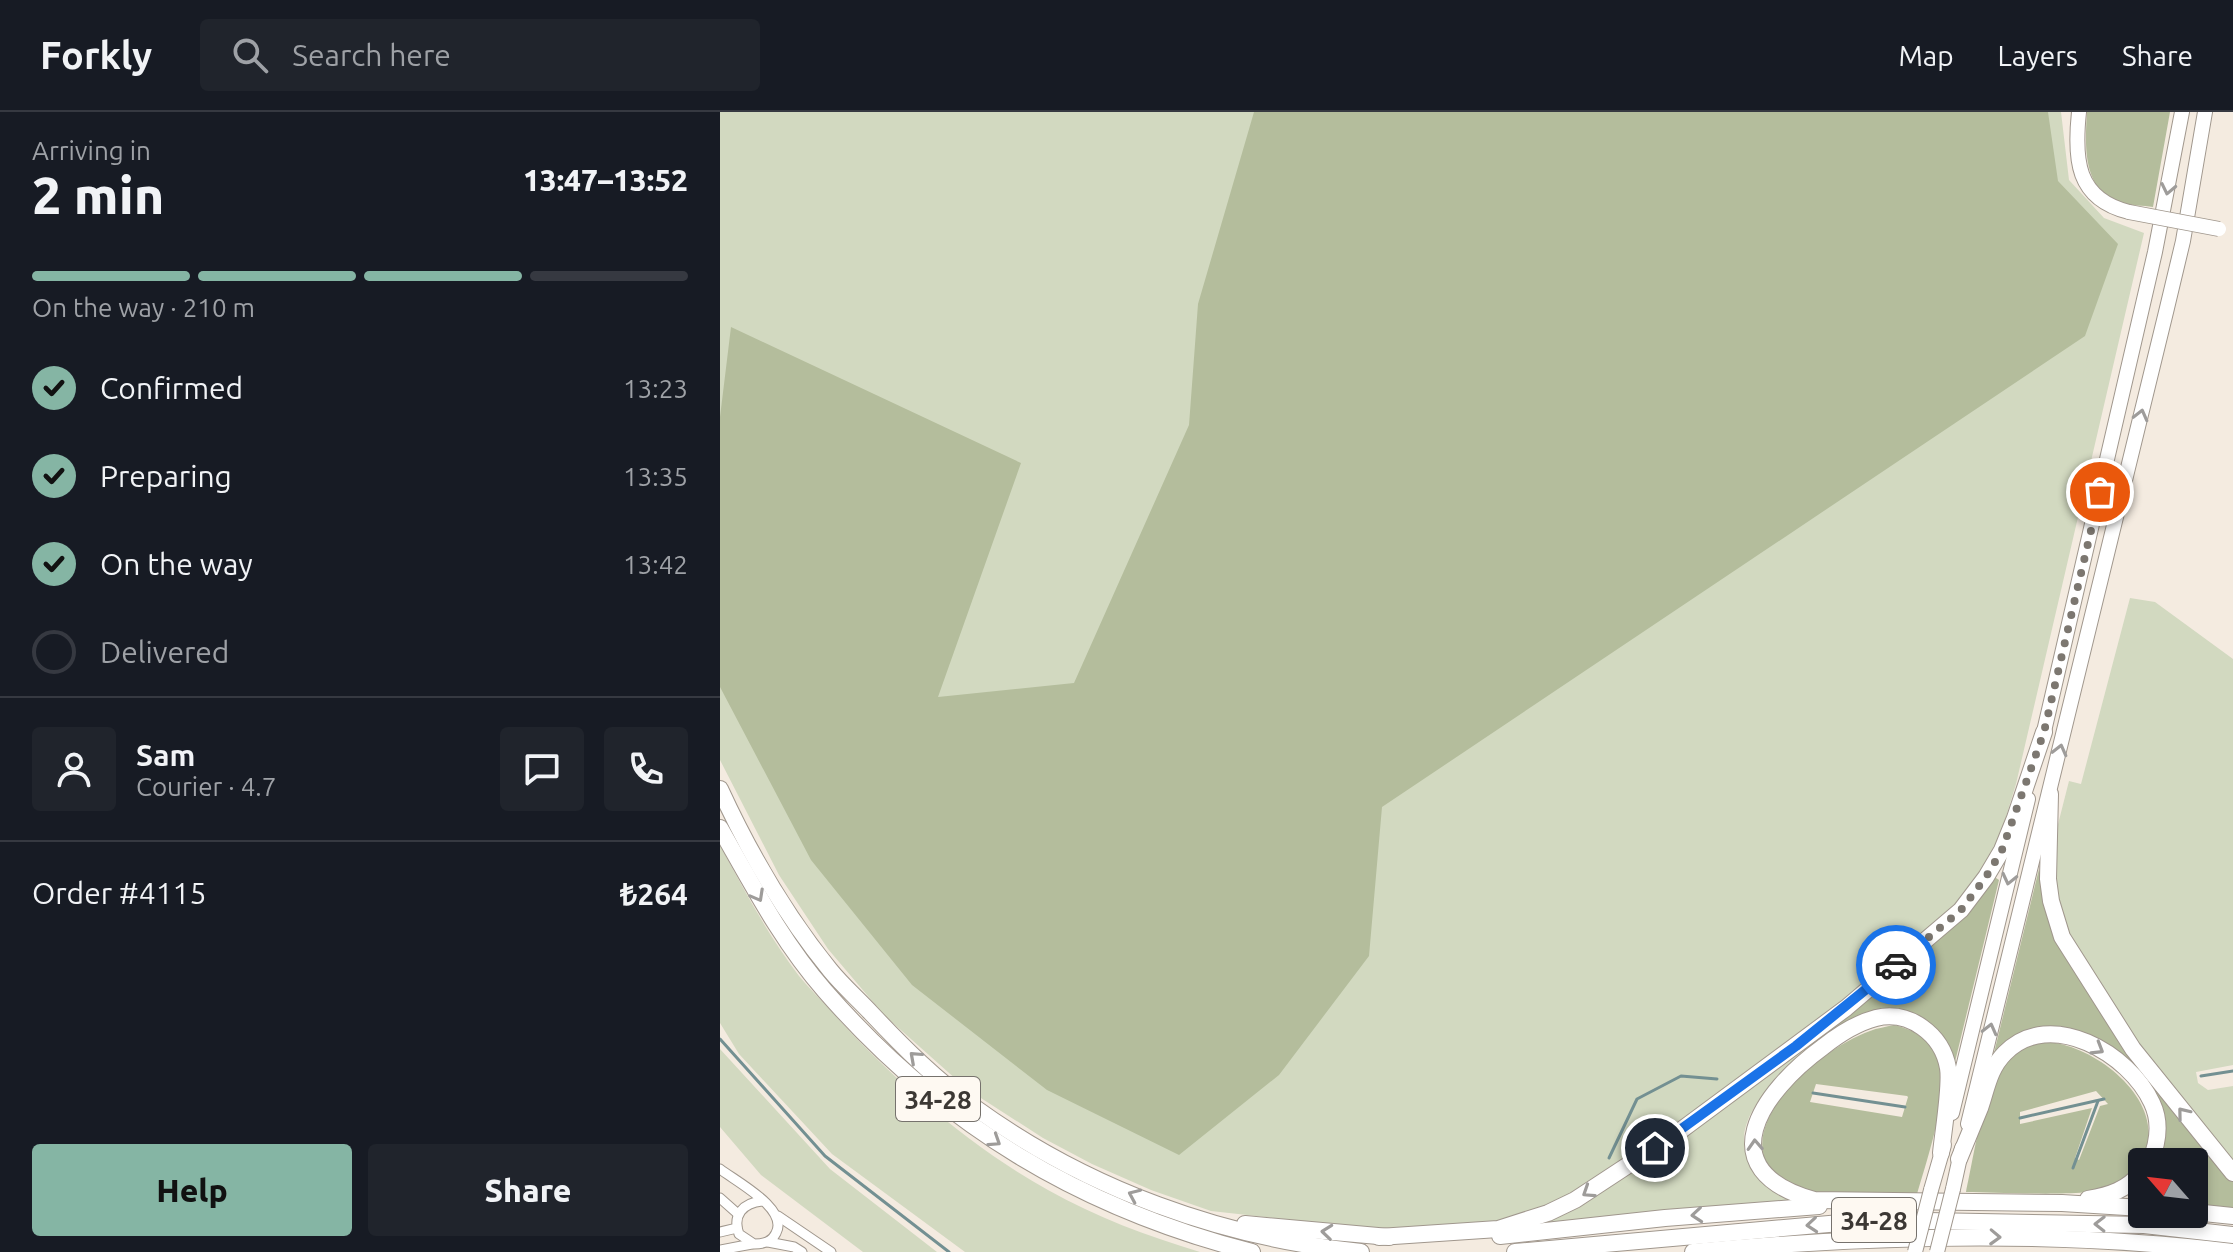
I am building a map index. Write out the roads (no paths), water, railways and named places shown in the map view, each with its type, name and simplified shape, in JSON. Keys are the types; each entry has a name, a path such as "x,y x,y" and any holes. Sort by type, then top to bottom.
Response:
{"highway":[{"path":"2079,112 2079,167 2087,186 2109,205 2129,212 2226,230"},
{"path":"1915,1252 2044,732 2155,252 2176,153 2180,112"},
{"path":"2183,241 2205,112"},
{"path":"1937,1252 2215,112"},
{"path":"1379,1237 1498,1229 1548,1213 1575,1200 1680,1131 1809,1036 1961,910 2002,850 2044,732"},
{"name":"34-28","path":"720,789 777,894 830,970 910,1054 974,1107 1085,1174 1151,1203 1269,1239 1361,1252"},
{"path":"2050,794 2048,879 2062,937 2133,1049 2233,1173"},
{"name":"34-28","path":"720,828 771,918 824,990 899,1067 968,1124 1094,1198 1142,1219 1251,1252"},
{"path":"1941,1153 1948,1068 1932,1035 1905,1018 1878,1018 1835,1038 1810,1056 1778,1088 1759,1115 1752,1140 1756,1162 1770,1181 1792,1194 1814,1200 1859,1203 2062,1203 2128,1207"},
{"path":"1959,1159 1995,1064 2018,1043 2046,1034 2089,1043 2130,1072 2152,1103 2158,1135 2154,1148"},
{"path":"2062,1203 2114,1194 2128,1185"},
{"path":"1207,1221 1379,1237 1468,1240 1665,1218 1859,1203"},
{"path":"2208,1213 2233,1216"},
{"name":"34-28","path":"1515,1252 1874,1220 2144,1225 2233,1235"},
{"name":"34-28","path":"1693,1252 1807,1242 1977,1237 2144,1244 2232,1252"}],"street":[{"path":"720,1169 775,1210 778,1216 831,1252"},
{"path":"720,1198 738,1214"},
{"path":"754,1244 743,1239 737,1228 738,1214 748,1204 762,1201"},
{"path":"768,1242 777,1231 778,1216"},
{"path":"720,1232 737,1228"},
{"path":"720,1250 768,1242 794,1247 802,1252"}],"waterway":[{"path":"720,1039 825,1156 949,1252"},
{"path":"2201,1076 2233,1071"},
{"path":"1609,1158 1637,1099 1681,1076 1717,1079"},
{"path":"1813,1093 1905,1107"},
{"path":"2020,1118 2104,1099"},
{"path":"2073,1168 2098,1101"}]}
